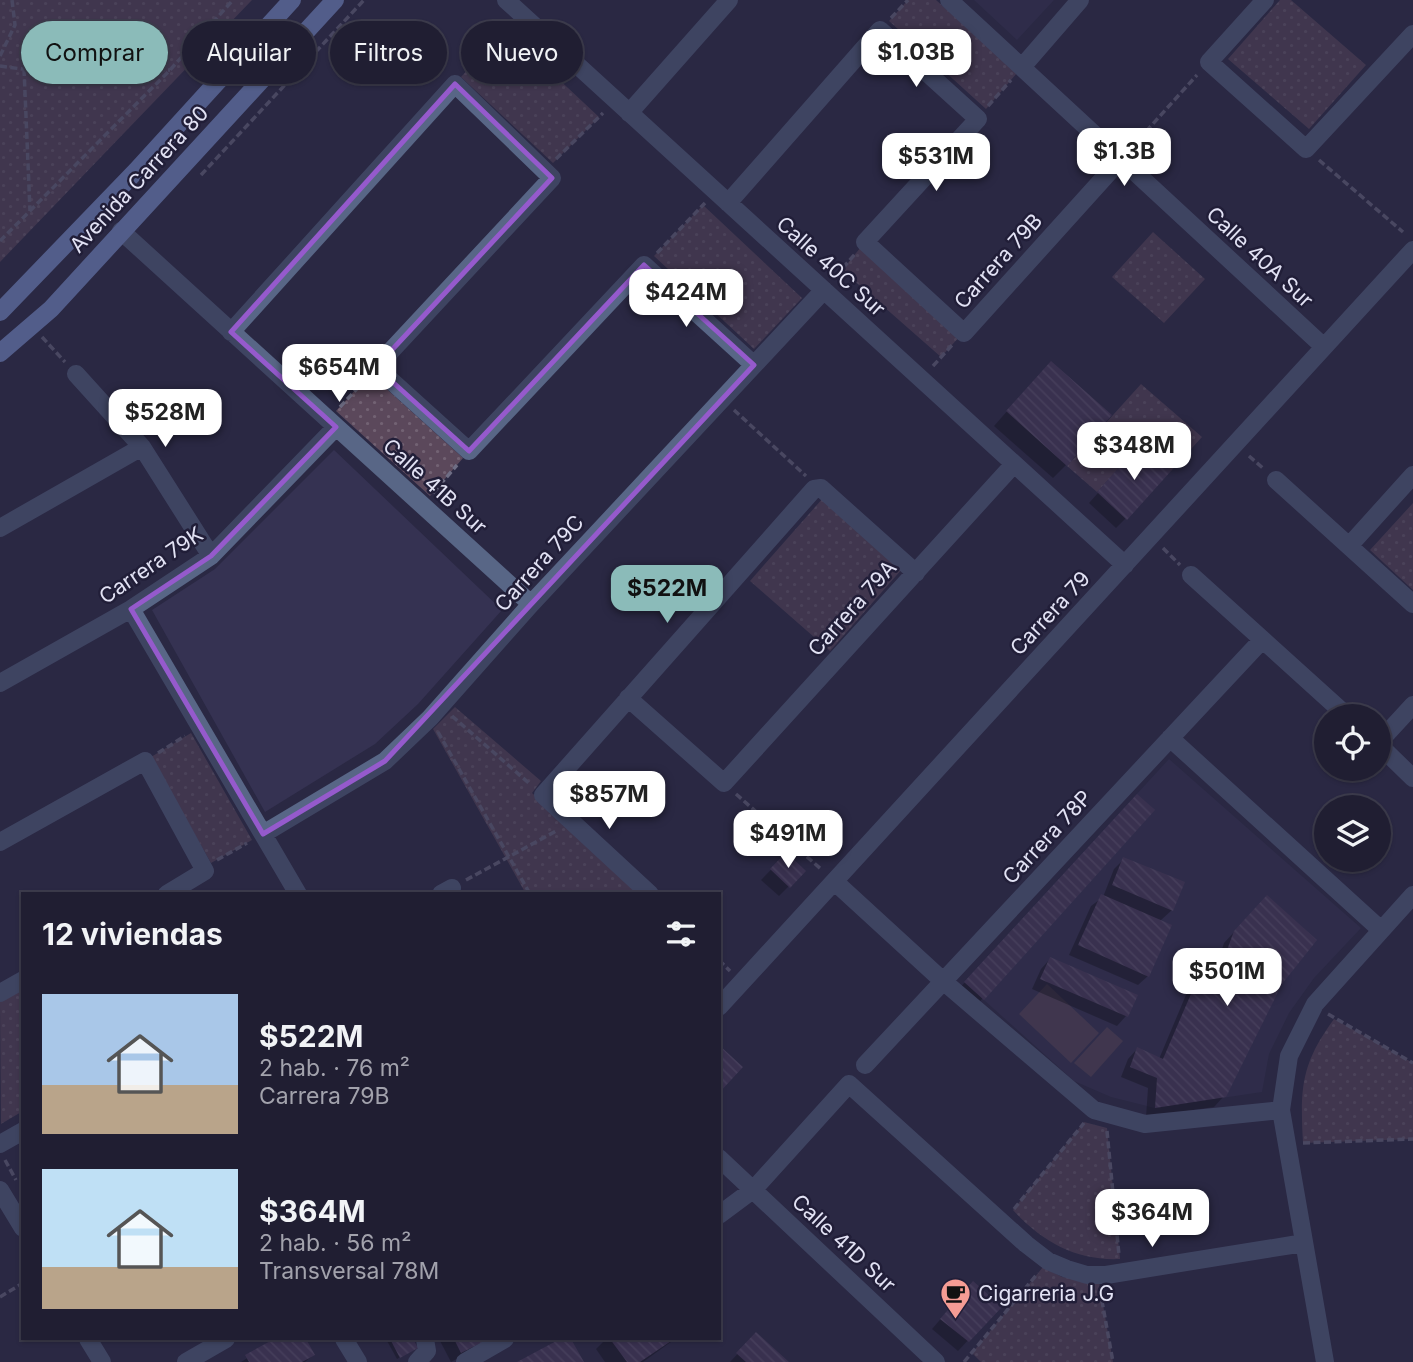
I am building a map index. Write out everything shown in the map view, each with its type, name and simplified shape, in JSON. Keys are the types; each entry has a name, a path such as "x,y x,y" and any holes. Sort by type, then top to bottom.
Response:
{"main road":[{"name":"Avenida Carrera 80","path":"0,312 136,171 292,0"},
{"name":"Avenida Carrera 80","path":"0,353 33,327 335,0"}],"street":[{"name":"Calle 40C Sur","path":"506,0 728,203 830,283 1014,464 1125,565"},
{"path":"629,113 729,0"},
{"name":"Calle 40A Sur","path":"950,0 1324,347"},
{"path":"1022,67 1080,0"},
{"path":"1265,0 1209,62 1306,149 1413,34"},
{"path":"728,203 880,30 978,119 865,242 964,333"},
{"path":"231,332 455,84 549,174 376,367 469,451 644,265 754,365"},
{"name":"Carrera 79B","path":"964,333 1121,159"},
{"name":"Calle 41B Sur","path":"121,231 531,604"},
{"name":"Carrera 79","path":"721,1005 829,876 1125,565 1413,250"},
{"name":"Carrera 79C","path":"263,834 385,761 435,712 531,604 830,283"},
{"path":"76,374 142,447 211,556"},
{"name":"Carrera 79K","path":"0,684 131,608 211,556 332,424"},
{"path":"0,528 142,447"},
{"name":"Carrera 79A","path":"724,783 1014,464"},
{"path":"1349,546 1413,475"},
{"path":"1276,480 1413,604"},
{"path":"648,892 543,795 818,487 916,573"},
{"path":"1191,575 1334,704"},
{"path":"131,608 297,892"},
{"name":"Carrera 78P","path":"865,1065 1262,640"},
{"path":"628,698 724,783"},
{"path":"1391,730 1413,705"},
{"path":"1170,738 1381,930"},
{"path":"1391,755 1413,778"},
{"path":"0,842 145,761 204,869 170,892"},
{"path":"829,876 943,981 1100,1112 1145,1124 1281,1110"},
{"path":"1325,1362 1281,1110 1289,1056 1315,1004 1413,894"},
{"path":"0,993 21,981"},
{"path":"721,1214 754,1189 849,1084 1003,1223 1048,1261 1067,1269 1098,1275 1121,1273 1304,1243"},
{"path":"0,1144 21,1132"},
{"name":"Calle 41D Sur","path":"721,1160 936,1362"},
{"path":"0,1189 21,1225"},
{"path":"89,1340 102,1362"},
{"path":"186,1362 224,1340"},
{"path":"347,1340 358,1362"},
{"path":"417,1362 427,1351 425,1340"},
{"path":"465,1362 503,1340"}],"path":[{"path":"0,56 15,25 12,0"},
{"path":"0,241 170,70 233,0"},
{"path":"880,30 908,0"},
{"path":"1121,159 1209,62"},
{"path":"0,66 21,69"},
{"path":"978,119 1022,67"},
{"path":"455,84 461,77"},
{"path":"25,84 30,211"},
{"path":"549,174 606,111"},
{"path":"1306,149 1403,232"},
{"path":"644,265 706,201"},
{"path":"830,283 865,242"},
{"path":"33,327 76,374"},
{"name":"Carrera 79B","path":"933,366 964,333"},
{"path":"332,424 376,367"},
{"path":"721,398 818,487"},
{"path":"422,505 469,451"},
{"path":"1246,453 1276,480"},
{"path":"1162,547 1191,575"},
{"path":"435,712 543,795"},
{"path":"435,712 529,892"},
{"path":"145,761 200,727"},
{"path":"724,783 829,876"},
{"path":"447,891 572,823"},
{"path":"204,869 263,834"},
{"path":"721,962 730,971"},
{"path":"1315,1004 1413,1063"},
{"path":"1003,1223 1100,1112"},
{"path":"1100,1112 1121,1273"},
{"path":"1287,1144 1413,1139"},
{"path":"0,1152 17,1181"},
{"path":"964,1362 1048,1261"},
{"path":"1098,1275 1113,1362"},
{"path":"0,1297 21,1284"}],"highlighted area":[{"path":"455,84 552,178 376,367 469,451 644,265 754,365 385,761 263,834 131,609 211,556 336,427 231,332"}],"shaded area":[{"path":"0,0 252,0 232,21 182,21 182,73 0,262"},
{"path":"908,0 936,0 1017,73 986,109 889,21"},
{"path":"974,0 1054,0 1017,40"},
{"path":"1280,0 1291,0 1366,65 1309,129 1228,59"},
{"path":"468,84 564,84 599,117 553,163"},
{"path":"703,205 802,298 754,349 654,256"},
{"path":"1153,232 1205,279 1164,323 1112,277"},
{"path":"861,247 961,335 941,357 842,270"},
{"path":"370,374 463,458 430,496 336,411"},
{"path":"1141,384 1202,437 1171,471 1140,445 1097,492 1067,466"},
{"path":"334,450 502,610 418,704 375,744 265,812 152,610 215,569"},
{"path":"823,498 903,568 830,651 750,581"},
{"path":"1413,503 1413,590 1370,550"},
{"path":"455,707 541,781 532,793 639,892 525,892 433,729"},
{"path":"191,733 252,840 211,863 151,757"},
{"path":"1169,759 1361,928 1314,978 1289,1013 1269,1054 1262,1092 1155,1108 1111,1097 1074,1081 964,982"},
{"path":"1047,984 1099,1033 1071,1063 1019,1014"},
{"path":"21,990 21,1112 1,1124 0,1002"},
{"path":"1334,1019 1413,1063 1413,1139 1303,1143 1305,1077 1315,1050"},
{"path":"1107,1027 1123,1041 1091,1077 1074,1063"},
{"path":"1084,1122 1107,1128 1120,1259 1089,1257 1061,1247 1036,1231 1013,1210"},
{"path":"1043,1267 1062,1277 1099,1282 1113,1362 981,1362 972,1353"}],"building":[{"path":"1051,361 1112,415 1067,466 1006,411"},
{"path":"1140,444 1171,471 1127,520 1097,492"},
{"path":"1137,794 1155,810 984,1000 964,982"},
{"path":"786,852 806,871 790,888 770,869"},
{"path":"1123,857 1185,882 1173,911 1112,885"},
{"path":"1101,894 1172,925 1149,977 1078,945"},
{"path":"1267,895 1317,940 1282,984 1226,1097 1155,1108 1157,1078 1130,1067 1137,1047 1163,1059 1209,952 1224,958 1234,931"},
{"path":"1050,957 1138,995 1128,1017 1040,979"},
{"path":"721,1047 743,1067 721,1091"},
{"path":"973,1281 1002,1307 969,1342 940,1319"},
{"path":"756,1332 789,1362 746,1362 736,1353"},
{"path":"272,1340 307,1340 315,1355 302,1362 249,1362 245,1355"},
{"path":"391,1340 414,1340 418,1348 400,1358"},
{"path":"454,1340 487,1340 461,1353"},
{"path":"558,1340 572,1340 584,1362 517,1362"},
{"path":"611,1340 673,1340 640,1362 627,1362"}],"place":[{"name":"Cigarreria J.G","path":"955,1320"}]}
